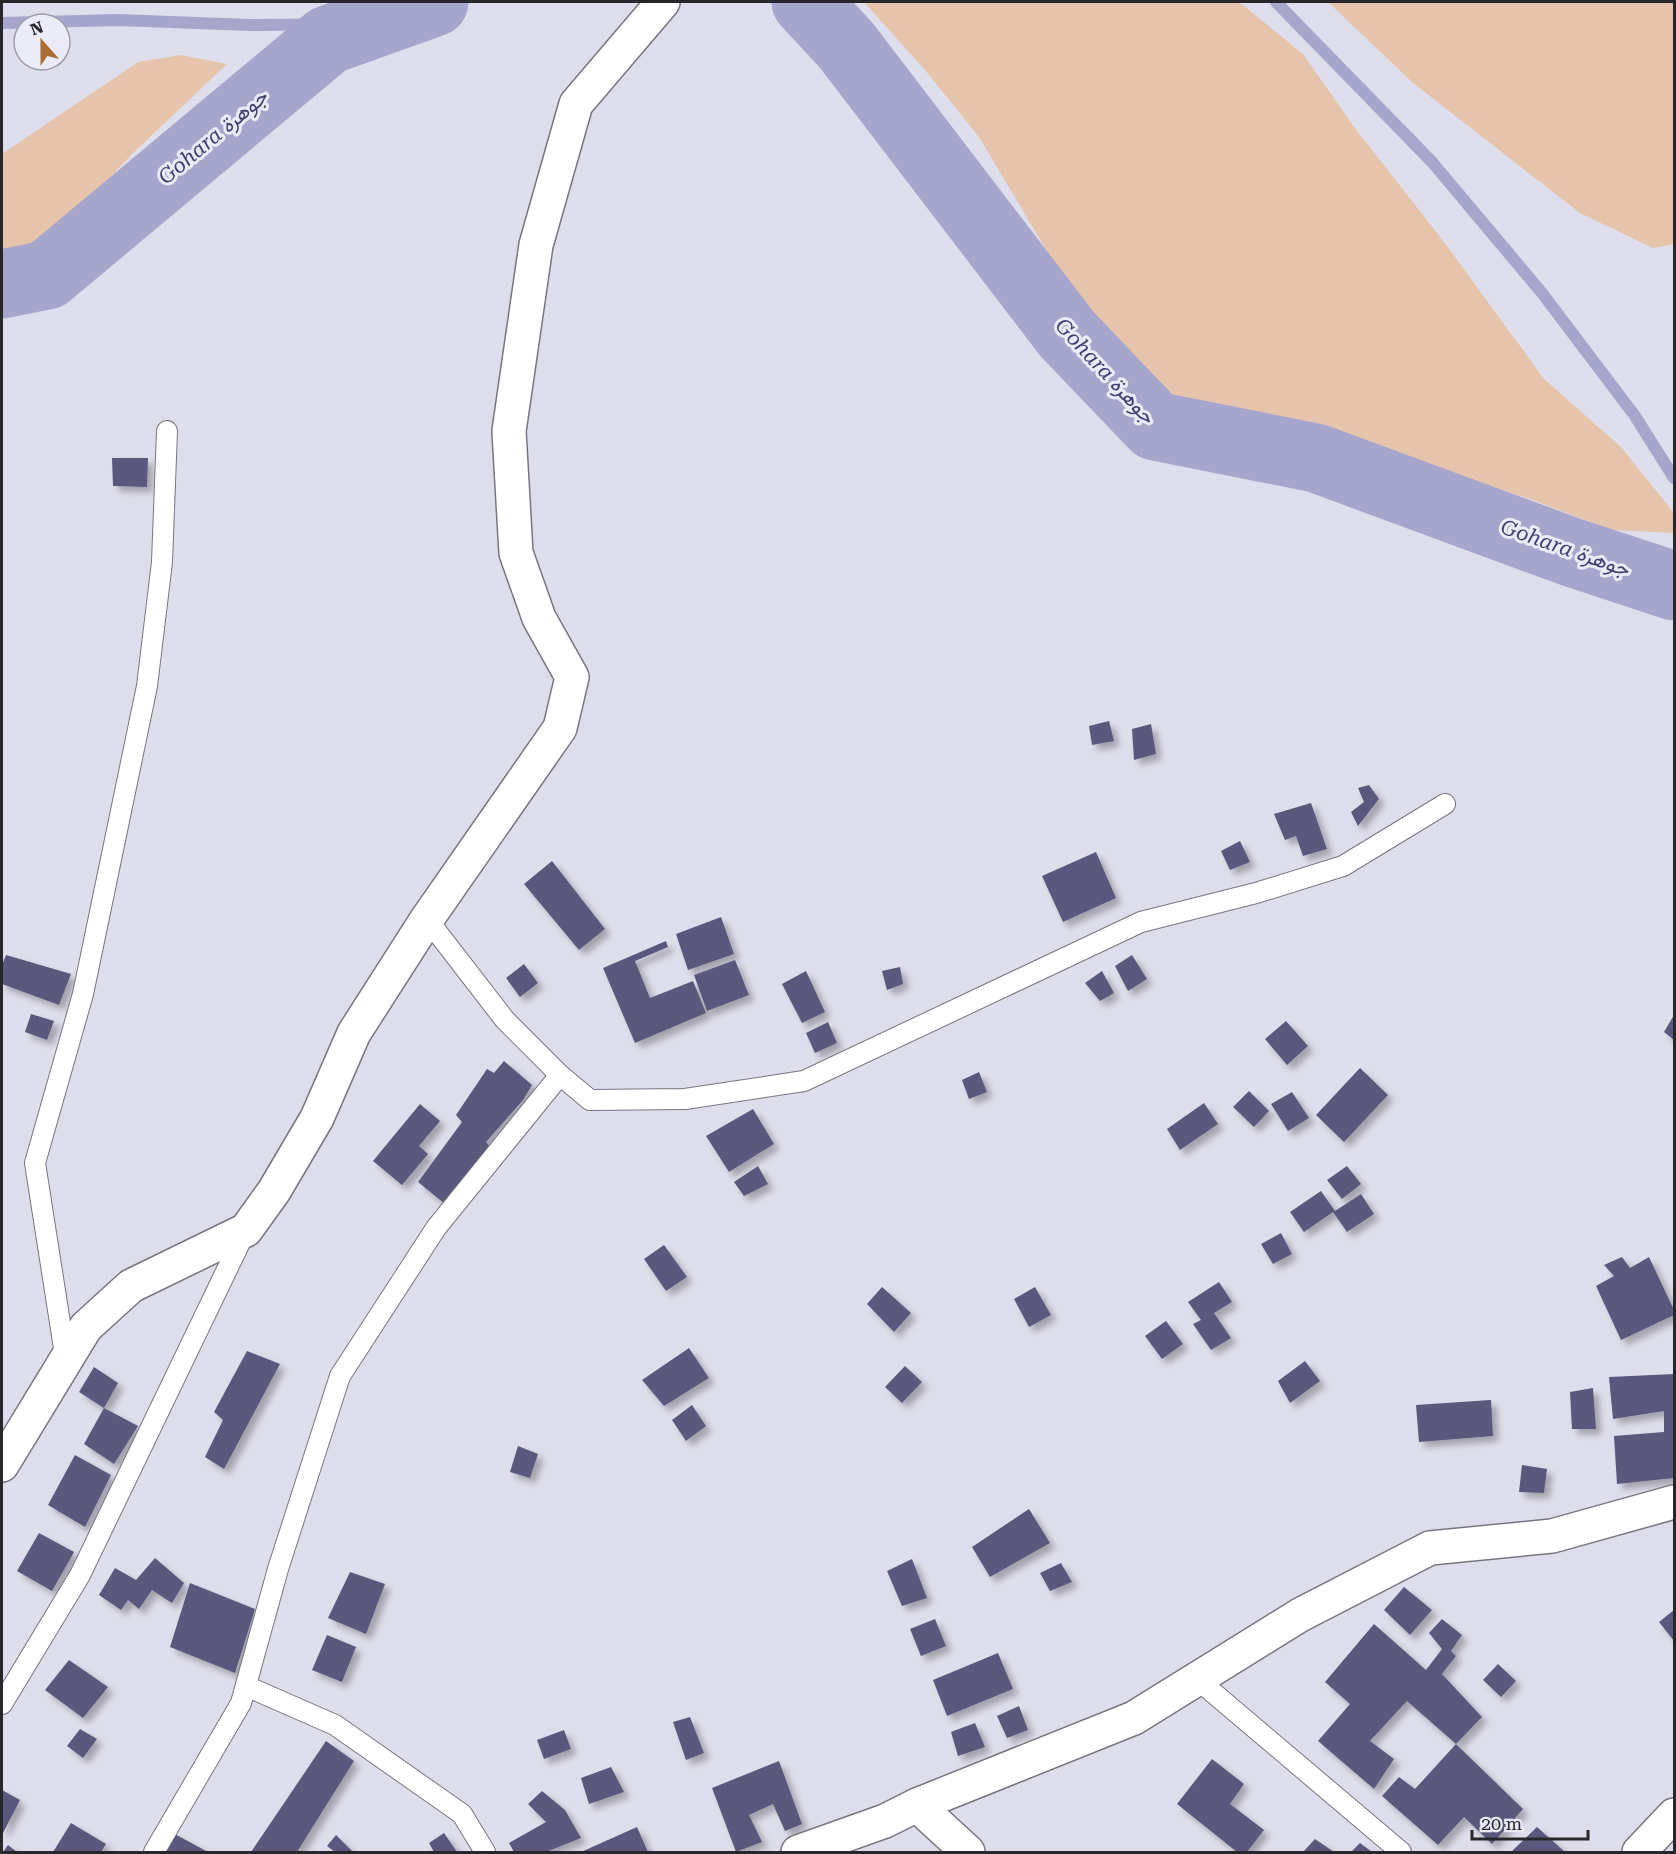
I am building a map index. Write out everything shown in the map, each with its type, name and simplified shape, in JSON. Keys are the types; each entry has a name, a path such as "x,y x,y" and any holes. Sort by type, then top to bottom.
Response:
{"street":[{"path":"2,1465 86,1326 131,1286 246,1230 274,1191 317,1118 354,1033 428,919 560,728 572,676 539,618 516,553 509,431 536,245 576,104 663,2"},
{"path":"798,1852 885,1821 917,1805 1134,1718 1300,1615 1430,1548 1552,1536 1674,1502"},
{"path":"917,1805 968,1852"},
{"path":"1639,1852 1674,1815"}],"lane":[{"path":"66,1361 35,1163 83,994 147,686 162,562 167,431"},
{"path":"428,919 505,1020 560,1075 590,1100 685,1099 804,1081 1141,922 1256,893 1343,866 1445,804"},
{"path":"154,1852 242,1703 278,1569 339,1376 436,1228 560,1075"},
{"path":"2,1704 80,1575 246,1230"},
{"path":"1197,1679 1401,1852"},
{"path":"246,1686 335,1725 462,1815 485,1852"}],"shaded area":[{"path":"864,2 1239,2 1303,54 1354,127 1441,238 1544,379 1621,447 1674,513 1674,533 1611,530 1530,499 1331,434 1233,412 1167,393 1075,298 979,137 925,70"},
{"path":"1328,2 1674,2 1674,244 1653,248 1580,213 1413,83"},
{"path":"181,55 227,64 132,154 37,255 2,262 2,154 138,62"}],"building":[{"path":"112,458 148,458 147,487 113,486"},
{"path":"1109,721 1114,741 1092,745 1089,726"},
{"path":"1151,724 1156,754 1134,760 1132,729"},
{"path":"1369,785 1379,799 1358,826 1351,812 1364,802 1358,788"},
{"path":"1311,803 1327,849 1303,856 1296,836 1285,840 1274,814"},
{"path":"1240,841 1250,862 1230,870 1221,851"},
{"path":"1096,852 1116,898 1063,922 1042,876"},
{"path":"552,861 605,929 579,950 524,884"},
{"path":"721,917 734,954 688,970 676,934"},
{"path":"666,941 668,947 635,961 650,998 693,981 706,1013 635,1043 603,968"},
{"path":"6,955 71,974 59,1005 2,984 2,965"},
{"path":"1132,955 1147,979 1128,991 1115,966"},
{"path":"735,960 749,995 707,1011 694,975"},
{"path":"524,964 538,983 520,997 506,978"},
{"path":"900,967 903,984 887,990 882,971"},
{"path":"806,971 825,1012 802,1023 782,984"},
{"path":"1102,971 1114,993 1100,1001 1085,983"},
{"path":"31,1014 54,1021 47,1040 25,1032"},
{"path":"1674,1015 1674,1040 1664,1032"},
{"path":"1286,1021 1308,1046 1287,1065 1265,1039"},
{"path":"828,1022 837,1043 815,1053 806,1033"},
{"path":"504,1061 532,1085 523,1100 486,1142 491,1148 445,1204 418,1182 462,1122 456,1115 487,1069 494,1073"},
{"path":"1360,1068 1388,1095 1344,1142 1316,1115"},
{"path":"979,1072 987,1092 969,1099 962,1080"},
{"path":"1249,1091 1269,1111 1254,1127 1233,1107"},
{"path":"1292,1092 1309,1118 1288,1131 1271,1104"},
{"path":"1204,1103 1218,1124 1180,1150 1167,1129"},
{"path":"420,1104 440,1121 419,1146 428,1154 402,1185 373,1161"},
{"path":"753,1109 774,1144 729,1172 706,1136"},
{"path":"758,1166 768,1184 744,1196 734,1182"},
{"path":"1347,1166 1361,1184 1342,1199 1327,1180"},
{"path":"1321,1191 1335,1211 1361,1194 1374,1214 1347,1232 1333,1212 1304,1232 1290,1212"},
{"path":"1281,1233 1292,1254 1273,1264 1261,1244"},
{"path":"664,1245 687,1277 666,1291 644,1259"},
{"path":"1622,1257 1630,1268 1649,1257 1674,1310 1674,1315 1621,1340 1596,1286 1614,1276 1604,1265"},
{"path":"1219,1282 1232,1302 1214,1313 1231,1338 1211,1350 1193,1324 1201,1320 1188,1302"},
{"path":"882,1287 911,1313 894,1332 867,1304"},
{"path":"1035,1287 1051,1315 1029,1327 1014,1299"},
{"path":"1166,1321 1183,1344 1162,1359 1145,1336"},
{"path":"689,1348 709,1378 664,1406 642,1380"},
{"path":"247,1351 280,1364 224,1469 205,1457 223,1420 214,1412"},
{"path":"1305,1361 1320,1381 1290,1403 1278,1381"},
{"path":"905,1366 922,1382 902,1403 885,1387"},
{"path":"94,1367 118,1383 104,1408 79,1392"},
{"path":"1674,1374 1674,1478 1617,1484 1614,1436 1664,1432 1664,1411 1613,1419 1609,1377"},
{"path":"1593,1388 1596,1429 1572,1429 1570,1392"},
{"path":"1491,1400 1493,1436 1419,1442 1416,1405"},
{"path":"692,1405 706,1426 686,1441 672,1420"},
{"path":"104,1408 138,1426 114,1464 84,1444"},
{"path":"518,1446 538,1454 530,1478 510,1472"},
{"path":"75,1455 111,1475 85,1527 48,1505"},
{"path":"1522,1465 1547,1469 1544,1493 1519,1492"},
{"path":"1029,1509 1050,1543 990,1577 972,1547"},
{"path":"39,1533 74,1552 52,1591 17,1571"},
{"path":"155,1558 184,1583 172,1603 152,1590 139,1609 128,1600 121,1610 99,1595 115,1568 136,1580"},
{"path":"912,1559 927,1598 902,1606 887,1571"},
{"path":"1061,1563 1072,1582 1050,1591 1040,1573"},
{"path":"350,1572 385,1584 366,1634 328,1618"},
{"path":"190,1583 255,1609 235,1673 170,1647"},
{"path":"1404,1587 1432,1610 1410,1635 1384,1610"},
{"path":"1674,1610 1674,1641 1659,1622"},
{"path":"935,1619 946,1646 921,1656 910,1629"},
{"path":"1442,1619 1462,1635 1451,1651 1456,1656 1442,1674 1482,1717 1456,1744 1407,1701 1370,1741 1394,1759 1374,1789 1318,1741 1350,1704 1325,1682 1374,1624 1426,1670 1442,1649 1429,1633"},
{"path":"327,1635 356,1647 342,1682 312,1670"},
{"path":"998,1653 1013,1689 947,1716 933,1680"},
{"path":"69,1660 108,1687 83,1718 45,1690"},
{"path":"1498,1664 1516,1681 1501,1697 1483,1680"},
{"path":"1019,1706 1028,1730 1007,1738 997,1716"},
{"path":"690,1717 704,1753 686,1760 673,1722"},
{"path":"975,1723 985,1747 958,1756 951,1732"},
{"path":"80,1729 97,1739 83,1758 67,1746"},
{"path":"564,1730 571,1749 544,1759 537,1740"},
{"path":"326,1741 354,1761 297,1852 251,1852"},
{"path":"1456,1744 1523,1809 1492,1844 1464,1817 1438,1845 1382,1796 1399,1777 1415,1789"},
{"path":"1212,1759 1244,1784 1230,1804 1264,1830 1247,1852 1237,1852 1177,1804"},
{"path":"779,1761 802,1824 785,1831 773,1804 749,1815 762,1842 736,1852 712,1788"},
{"path":"611,1767 624,1792 589,1804 581,1778"},
{"path":"2,1790 20,1800 2,1835"},
{"path":"542,1791 565,1810 581,1838 546,1852 514,1852 509,1843 546,1822 528,1804"},
{"path":"71,1823 106,1844 101,1852 53,1852"},
{"path":"637,1827 648,1852 581,1852"},
{"path":"1537,1827 1565,1852 1511,1852"},
{"path":"171,1832 208,1852 160,1852"},
{"path":"444,1833 457,1852 434,1852 429,1843"},
{"path":"336,1835 353,1852 335,1852 327,1846"},
{"path":"1315,1839 1334,1852 1303,1852"},
{"path":"1360,1843 1372,1852 1351,1852"},
{"path":"8,1845 17,1852 3,1852"}],"waterway":[{"name":"Gohara جوهرة","path":"2,284 47,275 328,40 434,2"},
{"name":"Gohara جوهرة","path":"806,2 846,45 1067,334 1155,426 1316,458 1571,552 1674,586"},
{"path":"1276,2 1432,162 1542,293 1635,416 1674,478"},
{"path":"2,23 118,20 250,25 373,24"}]}
